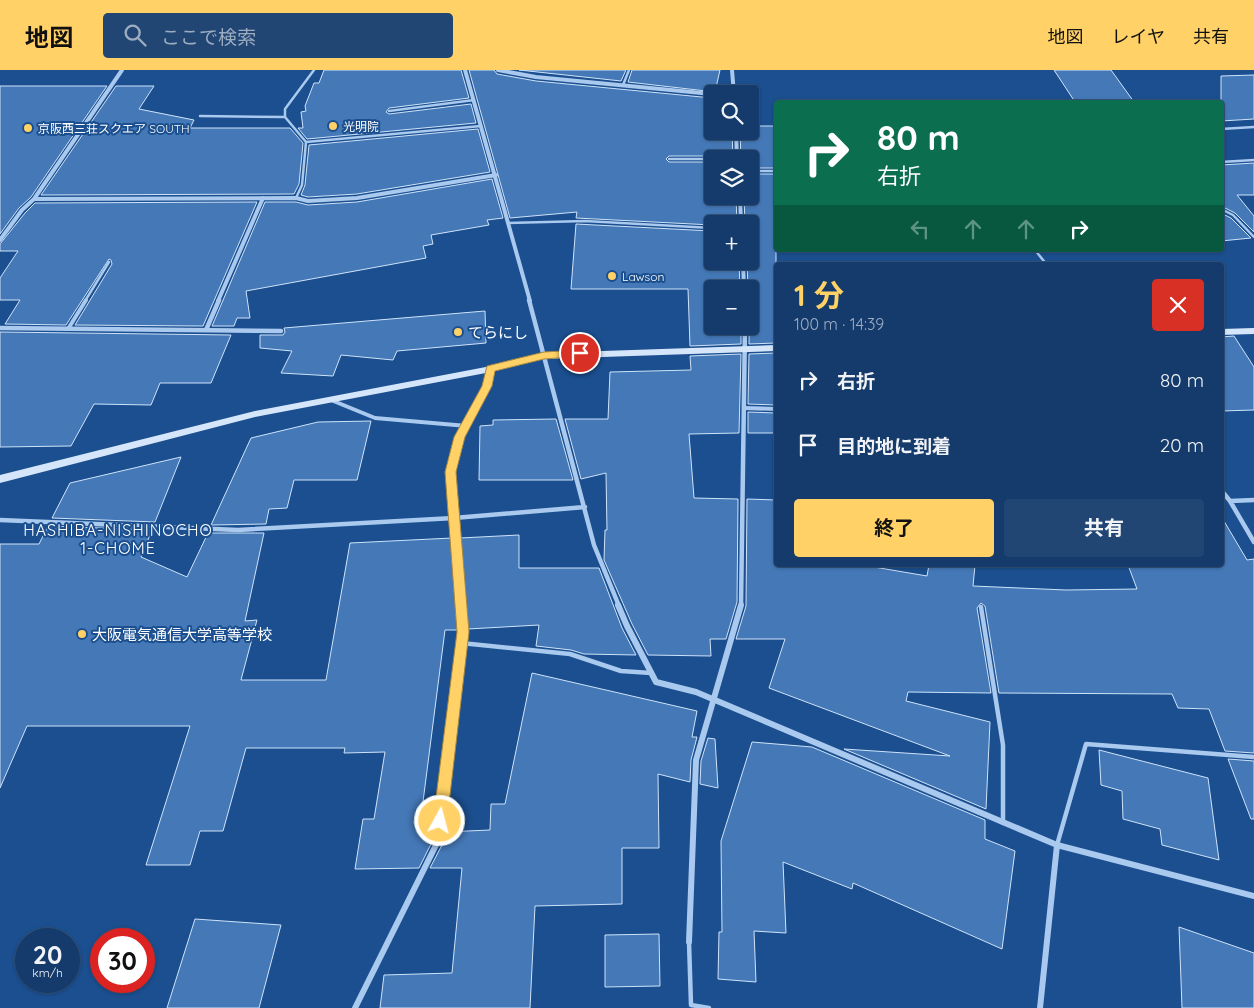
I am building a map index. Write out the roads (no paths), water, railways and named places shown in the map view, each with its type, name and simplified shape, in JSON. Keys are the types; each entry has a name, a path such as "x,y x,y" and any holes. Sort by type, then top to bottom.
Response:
{"street":[{"path":"0,240 22,210 34,199 122,70"},
{"path":"465,70 496,175 594,545 626,626 656,682 696,692 1058,845 1254,896"},
{"path":"498,70 536,77 704,93"},
{"path":"732,70 733,85"},
{"path":"34,199 296,198 308,201 342,200 496,175"},
{"path":"206,330 263,198"},
{"path":"0,328 281,332"},
{"path":"1224,332 1254,331"},
{"path":"689,942 696,760 715,701 741,607 745,335"},
{"path":"0,479 255,414 491,369 544,356 774,348"},
{"path":"1224,494 1254,542"},
{"path":"1230,501 1254,500"},
{"path":"0,520 238,530 454,518 585,507"},
{"path":"354,1008 438,841 463,632 454,518"},
{"path":"1040,1008 1058,845"}],"lane":[{"path":"296,198 302,186 306,142 285,117 284,109 314,70"},
{"path":"623,85 629,70"},
{"path":"389,111 474,100"},
{"path":"200,116 285,117"},
{"path":"306,142 481,126"},
{"path":"1224,129 1254,127"},
{"path":"668,160 704,159"},
{"path":"1224,162 1254,160"},
{"path":"759,171 774,171"},
{"path":"1224,210 1233,215 1254,237"},
{"path":"508,224 585,222 704,228"},
{"path":"1036,252 1044,262"},
{"path":"68,329 109,262"},
{"path":"454,518 450,472 459,437 467,426 487,386 491,369"},
{"path":"329,400 375,418 467,426"},
{"path":"744,408 774,409"},
{"path":"980,607 1003,745 1004,823"},
{"path":"462,643 570,654 621,671 651,674"},
{"path":"1058,845 1086,744 1254,757"},
{"path":"689,942 691,1005 709,1008"}],"place":[{"name":"光明院","path":"333,126"},
{"name":"京阪西三荘スクエア SOUTH","path":"28,128"},
{"name":"Lawson","path":"612,276"},
{"name":"てらにし","path":"458,332"},
{"name":"大阪電気通信大学高等学校","path":"82,634"}],"district":[{"name":"HASHIBA-NISHINOCHO 1-CHOME","path":"118,539"}]}
